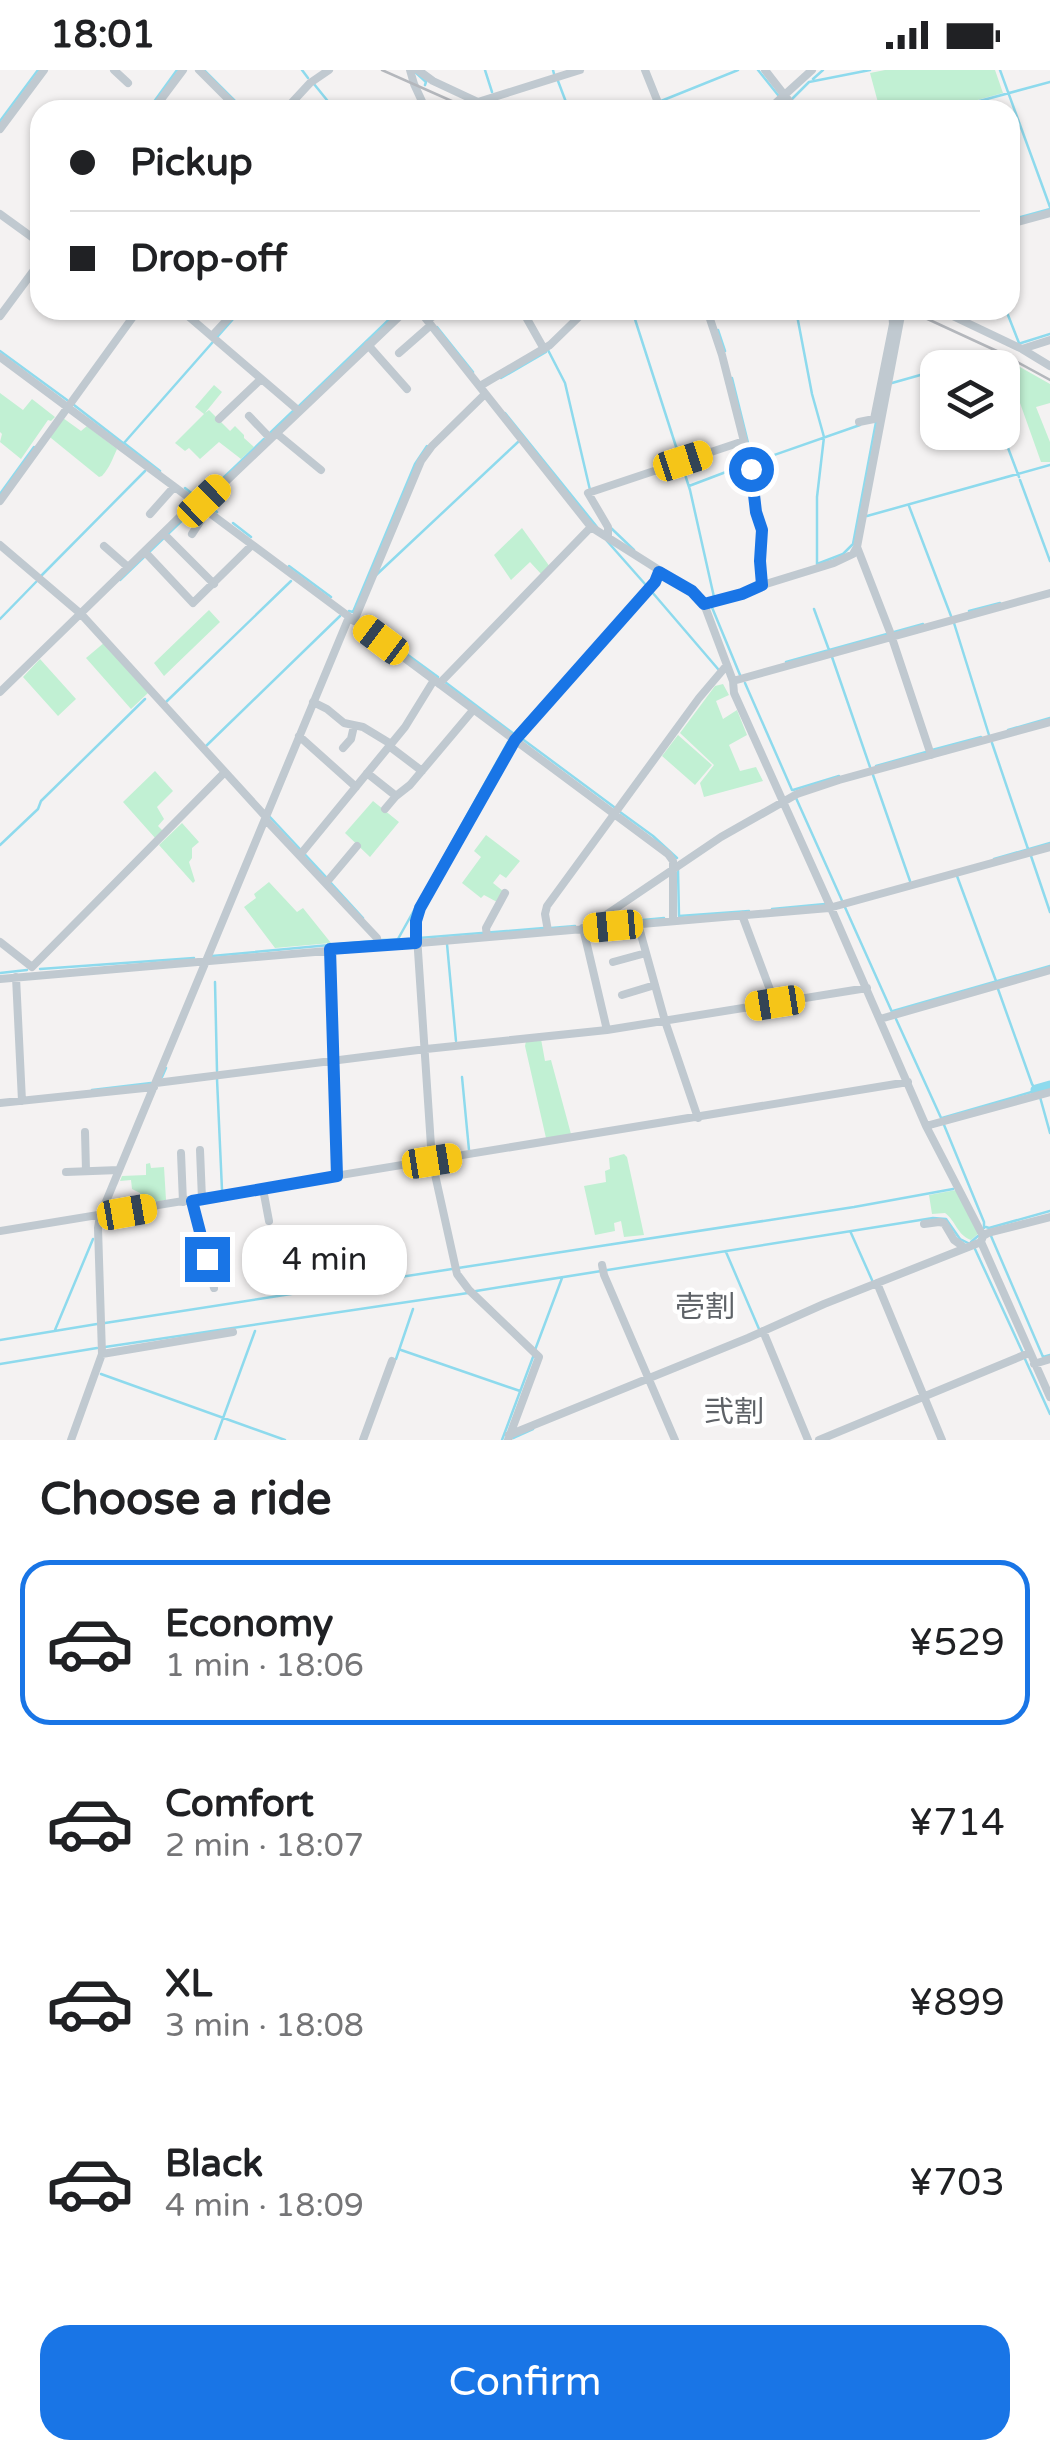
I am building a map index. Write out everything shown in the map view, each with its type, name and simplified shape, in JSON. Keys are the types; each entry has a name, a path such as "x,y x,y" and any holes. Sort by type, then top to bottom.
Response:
{"street":[{"path":"0,129 44,70"},
{"path":"114,70 128,82"},
{"path":"161,100 183,70"},
{"path":"199,70 229,100"},
{"path":"294,100 329,70"},
{"path":"410,70 421,100"},
{"path":"418,70 474,100"},
{"path":"483,100 552,74 580,70"},
{"path":"645,70 656,100"},
{"path":"765,70 786,99 812,70"},
{"path":"1020,221 1050,212"},
{"path":"0,214 30,236"},
{"path":"0,316 30,276"},
{"path":"0,501 131,320"},
{"path":"192,320 297,409"},
{"path":"214,339 228,320"},
{"path":"0,692 163,533 202,505 297,409 395,320"},
{"path":"427,320 591,527 708,603 722,670 739,680 891,634 1050,593"},
{"path":"400,353 432,320"},
{"path":"528,320 544,349"},
{"path":"71,1440 102,1350 100,1216 421,461 483,388 544,349 575,320"},
{"path":"710,320 750,463 762,530 762,585"},
{"path":"895,320 896,325"},
{"path":"708,603 853,554 898,320"},
{"path":"962,320 1022,348 1050,366"},
{"path":"1022,348 1050,340"},
{"path":"368,346 406,389"},
{"path":"0,357 616,811 668,854 674,869 673,920"},
{"path":"220,419 261,379"},
{"path":"249,416 321,470"},
{"path":"859,422 878,417"},
{"path":"608,537 608,528 589,497 591,492 744,441"},
{"path":"0,478 11,486"},
{"path":"150,514 174,487"},
{"path":"192,534 202,505"},
{"path":"302,854 391,747 439,681 591,527"},
{"path":"163,533 214,584"},
{"path":"0,545 82,615 302,854 379,945"},
{"path":"145,552 193,604 252,545"},
{"path":"104,546 128,568"},
{"path":"857,548 891,634 931,755"},
{"path":"508,1438 538,1357 457,1274 432,1158 416,921 515,740 655,582 659,572"},
{"path":"548,931 547,906 722,670"},
{"path":"739,680 734,693 979,1240 1025,1354 1050,1397"},
{"path":"315,704 340,721 369,730 422,771"},
{"path":"386,810 474,710"},
{"path":"586,928 721,837 797,794 1050,722"},
{"path":"343,748 354,726"},
{"path":"301,738 356,787"},
{"path":"0,978 16,977 34,967 227,774"},
{"path":"369,774 396,796"},
{"path":"326,883 357,846"},
{"path":"0,942 34,967 205,962 828,908 1050,847"},
{"path":"487,936 486,928 505,893"},
{"path":"742,915 775,1003"},
{"path":"638,924 664,1020 697,1115"},
{"path":"586,928 607,1028"},
{"path":"330,949 337,1174"},
{"path":"613,962 646,953"},
{"path":"880,1018 1050,970"},
{"path":"16,977 22,1098"},
{"path":"622,995 655,985"},
{"path":"0,1103 426,1047 607,1028 864,989"},
{"path":"0,1231 906,1083"},
{"path":"926,1126 1043,1094"},
{"path":"85,1132 86,1171"},
{"path":"192,1201 200,1150"},
{"path":"181,1153 214,1288"},
{"path":"66,1172 119,1170"},
{"path":"263,1189 269,1220"},
{"path":"508,1438 979,1240 1050,1217"},
{"path":"924,1224 944,1223 954,1240 979,1240"},
{"path":"603,1269 675,1440"},
{"path":"878,1285 942,1440"},
{"path":"102,1350 233,1332"},
{"path":"764,1333 808,1440"},
{"path":"819,1440 1025,1354"},
{"path":"1034,1364 1050,1359"},
{"path":"363,1440 392,1361"},
{"path":"534,1428 539,1440"}],"green space":[{"path":"995,70 1003,93 977,100 877,100 870,73"},
{"path":"1020,367 1050,384 1050,403 1036,407 1050,442 1050,462 1041,462 1020,403"},
{"path":"214,385 222,392 205,413 209,410 230,431 235,426 254,447 241,459 219,442 200,459 189,448 185,451 175,443 204,414 195,407"},
{"path":"0,393 23,410 32,399 55,417 48,420 21,459 0,442"},
{"path":"63,418 81,431 87,426 117,449 102,476 51,438"},
{"path":"522,528 550,567 542,575 530,562 511,580 494,555"},
{"path":"209,610 220,622 164,676 154,663"},
{"path":"105,642 149,692 131,709 86,658"},
{"path":"40,659 76,699 58,716 23,677"},
{"path":"723,684 729,695 716,701 723,719 737,710 747,735 729,745 740,771 756,767 763,781 704,797 700,783 714,765 680,733 715,686"},
{"path":"678,735 712,765 695,785 662,756"},
{"path":"155,771 173,791 157,807 164,819 158,826 163,831 156,839 123,802"},
{"path":"373,801 399,822 370,857 345,833"},
{"path":"182,823 199,842 192,848 189,862 193,883 159,845"},
{"path":"486,835 520,861 506,878 500,874 493,883 503,891 497,902 484,895 481,898 462,883 481,857 474,851"},
{"path":"269,882 297,912 303,908 331,943 275,948 244,907"},
{"path":"541,1039 545,1061 551,1060 571,1134 546,1138 525,1046 526,1041"},
{"path":"624,1154 644,1235 624,1237 621,1221 614,1223 615,1231 595,1235 584,1186 606,1182 609,1158"},
{"path":"150,1163 151,1168 164,1167 166,1200 141,1204 140,1193 132,1189 131,1180 120,1181 122,1176 146,1175 146,1164"},
{"path":"956,1190 979,1233 971,1240 945,1213 932,1214 929,1195"}],"waterway":[{"path":"0,121 38,70"},
{"path":"155,100 177,70"},
{"path":"204,70 234,100"},
{"path":"302,70 308,78"},
{"path":"485,70 492,92"},
{"path":"553,70 554,74"},
{"path":"663,100 738,70"},
{"path":"758,70 778,95"},
{"path":"813,79 823,70"},
{"path":"791,100 809,82 870,70"},
{"path":"1000,70 1011,100"},
{"path":"414,71 425,85"},
{"path":"558,81 565,100"},
{"path":"983,100 1050,82"},
{"path":"314,84 327,100"},
{"path":"1020,125 1050,207"},
{"path":"1020,217 1050,209"},
{"path":"160,471 124,443 232,320"},
{"path":"299,406 389,320"},
{"path":"635,320 690,490 714,597"},
{"path":"798,320 824,437 817,497 817,564"},
{"path":"1010,320 1019,343"},
{"path":"437,327 473,372"},
{"path":"718,330 725,351"},
{"path":"1018,344 1050,334"},
{"path":"548,350 565,383 590,490"},
{"path":"0,351 67,400"},
{"path":"501,378 546,352"},
{"path":"892,383 920,375"},
{"path":"732,378 759,502"},
{"path":"74,405 123,443"},
{"path":"270,433 293,411"},
{"path":"505,413 597,527"},
{"path":"817,564 843,554 853,544 876,422"},
{"path":"754,462 860,425"},
{"path":"199,501 264,439"},
{"path":"374,577 518,442"},
{"path":"349,611 353,612 415,464 427,446"},
{"path":"0,494 34,447"},
{"path":"1009,450 1019,477"},
{"path":"689,486 747,464"},
{"path":"867,516 1050,465"},
{"path":"41,576 145,471"},
{"path":"1020,480 1050,561"},
{"path":"185,488 200,500"},
{"path":"206,504 217,512"},
{"path":"909,506 951,616"},
{"path":"120,580 194,509"},
{"path":"233,523 251,537"},
{"path":"611,528 634,550"},
{"path":"607,541 645,584"},
{"path":"289,566 331,597"},
{"path":"166,702 291,581"},
{"path":"0,619 36,582"},
{"path":"515,733 647,586"},
{"path":"652,592 718,669"},
{"path":"969,611 1000,603"},
{"path":"711,605 740,675"},
{"path":"814,609 829,650"},
{"path":"205,747 340,616"},
{"path":"360,620 438,677"},
{"path":"954,623 989,735"},
{"path":"786,662 923,624"},
{"path":"832,657 870,767"},
{"path":"445,682 514,734"},
{"path":"745,683 792,790"},
{"path":"0,845 145,699"},
{"path":"1008,730 1050,718"},
{"path":"932,750 981,737"},
{"path":"521,738 614,807"},
{"path":"398,939 508,742"},
{"path":"992,743 1028,849"},
{"path":"876,766 926,752"},
{"path":"873,775 910,881"},
{"path":"793,790 839,776"},
{"path":"796,798 892,1012"},
{"path":"620,812 677,858"},
{"path":"270,817 326,877"},
{"path":"994,859 1050,843"},
{"path":"1031,856 1050,912"},
{"path":"678,870 679,916 749,911"},
{"path":"957,876 996,981"},
{"path":"331,883 363,918"},
{"path":"772,909 825,904"},
{"path":"601,924 664,918"},
{"path":"551,928 575,926"},
{"path":"419,938 544,928"},
{"path":"382,940 413,939"},
{"path":"212,956 373,941"},
{"path":"447,944 456,1041"},
{"path":"40,969 194,958"},
{"path":"893,1011 1050,966"},
{"path":"0,973 27,970"},
{"path":"215,982 217,1071"},
{"path":"998,989 1050,1133"},
{"path":"896,1019 942,1120 984,1228"},
{"path":"162,1077 166,1068"},
{"path":"462,1077 469,1150"},
{"path":"217,1079 222,1190"},
{"path":"92,1090 151,1083"},
{"path":"1036,1090 1050,1086"},
{"path":"942,1118 1035,1091"},
{"path":"458,1268 953,1189"},
{"path":"986,1227 1050,1211"},
{"path":"476,1291 933,1218 946,1219 960,1239 970,1244"},
{"path":"851,1233 872,1280"},
{"path":"971,1242 978,1236"},
{"path":"991,1236 1043,1357 1050,1355"},
{"path":"55,1330 93,1239"},
{"path":"975,1249 1022,1351"},
{"path":"726,1252 759,1329"},
{"path":"105,1323 452,1269"},
{"path":"535,1350 562,1278"},
{"path":"105,1347 468,1293"},
{"path":"396,1359 413,1309"},
{"path":"0,1340 97,1324"},
{"path":"215,1440 255,1331"},
{"path":"0,1364 97,1348"},
{"path":"401,1350 520,1391"},
{"path":"502,1440 533,1357"},
{"path":"1025,1359 1050,1414"},
{"path":"101,1374 285,1440"},
{"path":"513,1438 533,1429"}],"railway":[{"path":"382,70 450,100"},
{"path":"930,320 1050,380"}],"district":[{"name":"壱割","path":"705,1307"},
{"name":"弐割","path":"734,1412"}],"route":[{"path":"207,1259 192,1201 337,1176 330,949 416,943 420,908 515,740 655,582 659,572 697,594 704,604 762,585 762,530 751,469"}]}
